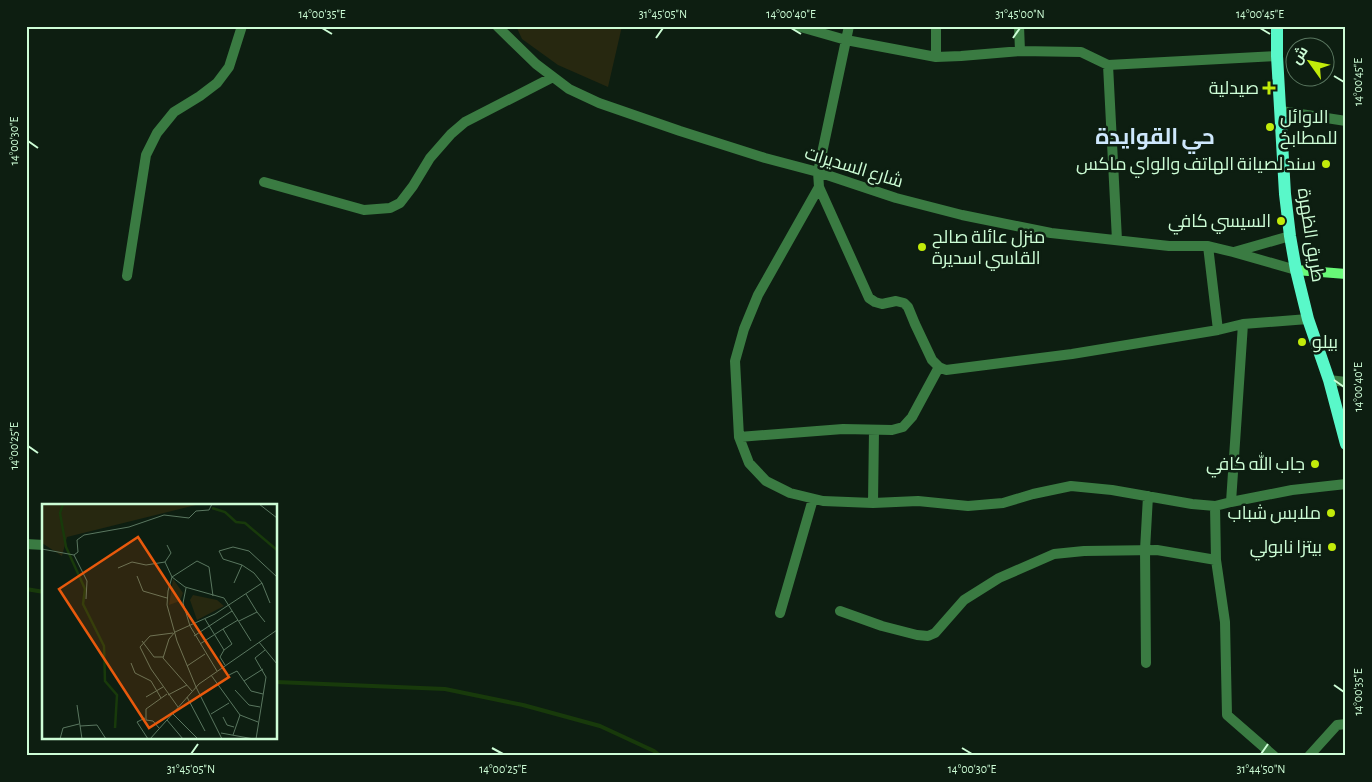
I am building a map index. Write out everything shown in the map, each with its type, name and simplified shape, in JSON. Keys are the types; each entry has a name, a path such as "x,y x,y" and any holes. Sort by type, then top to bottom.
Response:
{"main road":[{"name":"طريق الظهرة","path":"1277,26 1285,194 1290,236 1308,319 1329,380 1346,444"},
{"path":"1296,270 1346,274"}],"street":[{"path":"127,276 146,154 157,133 174,112 217,83 229,67 242,26"},
{"name":"شارع السديرات","path":"497,26 536,64 569,89 599,103 765,158 818,172 896,198 962,215 1052,232 1169,246 1208,246 1296,270"},
{"path":"797,26 846,40 936,57 1020,51 1081,52 1108,64 1277,56"},
{"path":"849,26 818,172 819,187 869,298 882,304 896,301 904,303 908,307 932,360 939,367 946,370 1072,354 1218,330 1243,324 1308,319"},
{"path":"936,26 936,57"},
{"path":"1019,26 1020,51"},
{"path":"1108,64 1117,240"},
{"path":"264,182 364,210 390,208 400,203 430,158 465,122 553,77"},
{"path":"1280,112 1346,121"},
{"path":"819,187 758,295 744,329 735,361 739,437 749,463 766,481 790,493 823,501 873,503 918,501 968,506 1003,503 1071,486 1112,490 1192,504 1215,506 1292,490 1346,484"},
{"name":"شارع السديرات","path":"1234,252 1290,236"},
{"path":"1208,246 1218,330"},
{"path":"1231,502 1243,324"},
{"path":"739,437 843,429 892,430 903,427 912,417 939,367"},
{"path":"1329,380 1346,382"},
{"path":"873,503 874,430"},
{"path":"1146,663 1145,550 1148,496"},
{"path":"780,613 813,499"},
{"path":"1215,506 1216,560 1225,622 1227,715 1274,756"},
{"path":"26,544 42,545"},
{"path":"840,611 882,626 928,636 935,633 964,600 999,578 1054,554 1084,551 1157,550 1216,560"},
{"path":"1309,756 1337,725 1346,724"}],"green space":[{"path":"516,26 622,26 608,87 558,65 522,39"}],"waterway":[{"path":"26,589 42,592"},
{"path":"278,682 445,689 523,705 600,726 654,751 660,756"}],"place":[{"name":"صيدلية","path":"1269,88"},
{"name":"الاوائل للمطابخ","path":"1270,127"},
{"name":"سند لصيانة الهاتف والواي ماكس","path":"1326,164"},
{"name":"السيسي كافي","path":"1281,221"},
{"name":"منزل عائلة صالح القاسي اسديرة","path":"922,247"},
{"name":"بيلو","path":"1302,342"},
{"name":"جاب الله كافي","path":"1315,464"},
{"name":"ملابس شباب","path":"1331,513"},
{"name":"بيتزا نابولي","path":"1332,547"}],"district":[{"name":"حي القوايدة","path":"1155,136"}]}
